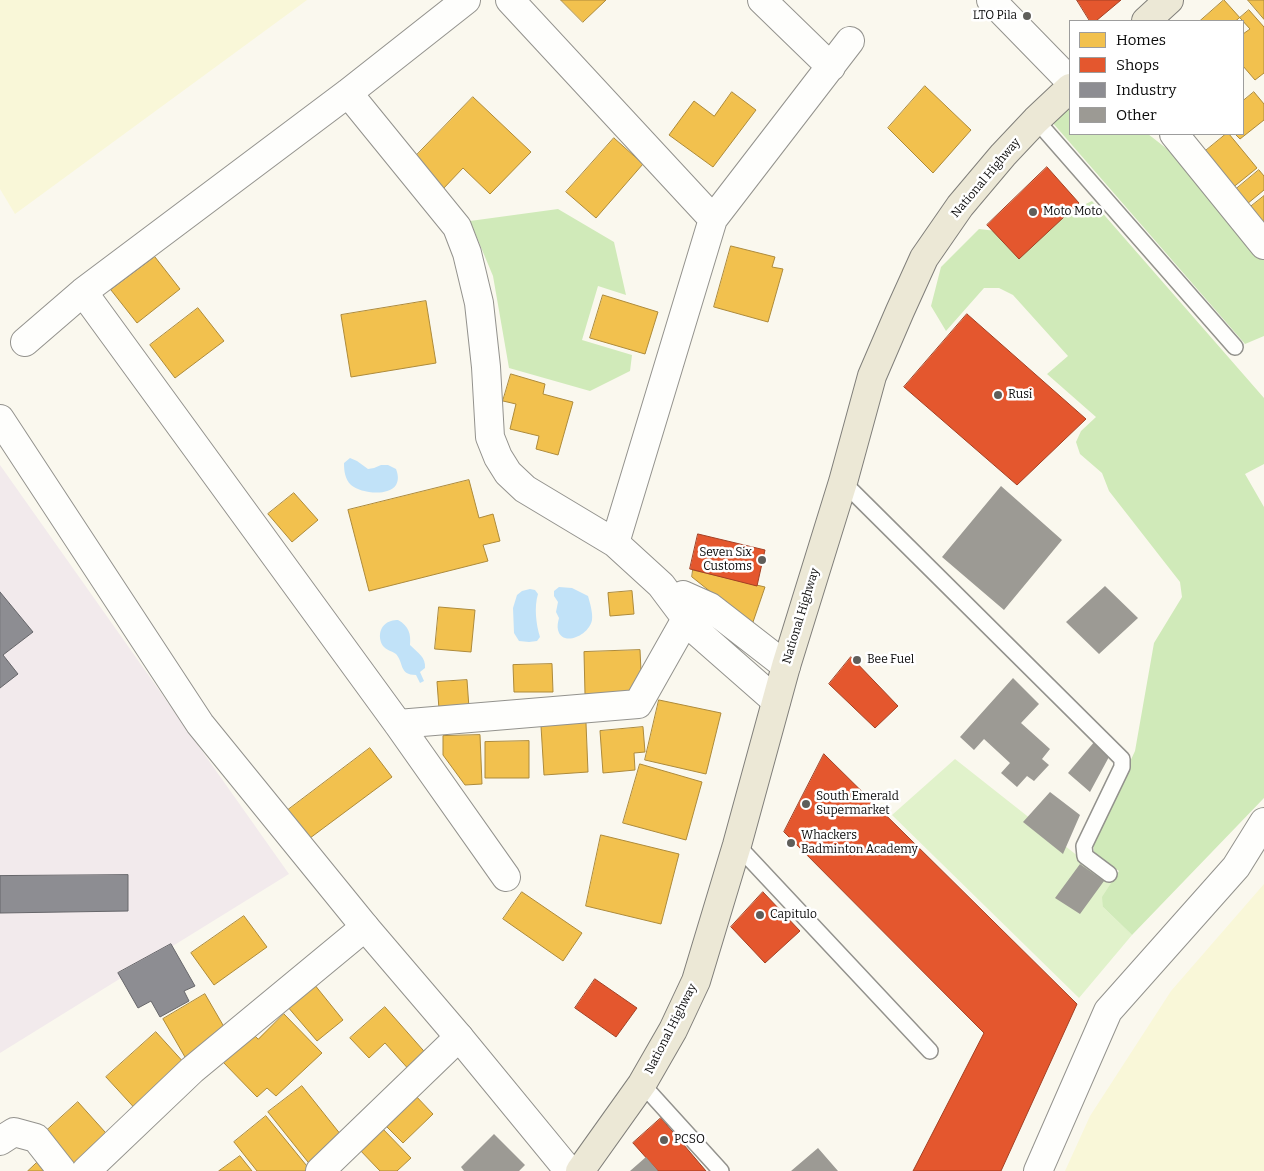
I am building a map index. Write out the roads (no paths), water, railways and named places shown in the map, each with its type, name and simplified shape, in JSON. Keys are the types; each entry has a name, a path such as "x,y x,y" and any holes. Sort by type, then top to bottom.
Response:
{"main road":[{"path":"1147,20 1170,0"},
{"name":"National Highway","path":"580,1171 642,1084 674,1030 696,981 737,845 786,666 843,482 872,376 900,311 924,258 960,206 1003,155 1069,89"}],"street":[{"path":"25,342 83,292 348,93 466,0"},
{"path":"510,0 713,219"},
{"path":"762,0 830,67"},
{"path":"991,0 1069,80"},
{"path":"614,543 713,219 850,41"},
{"path":"348,93 457,227 467,253 479,303 486,367 490,437 498,458 508,473 525,489 614,543 661,585 693,610 710,607 786,666"},
{"path":"1175,135 1264,245"},
{"path":"83,292 398,724 506,877"},
{"path":"0,419 200,724 365,927 459,1037 569,1171"},
{"path":"398,724 638,704 693,610"},
{"path":"693,610 694,629 776,701"},
{"path":"1038,1171 1108,1011 1236,867 1264,822"},
{"path":"86,1171 192,1070 365,927"},
{"path":"320,1171 459,1037"},
{"path":"0,1141 14,1132 36,1138 62,1171"}],"lane":[{"path":"1036,120 1235,347"},
{"path":"843,482 1122,759 1122,767 1084,846 1085,856 1109,874"},
{"path":"737,845 930,1051"},
{"path":"642,1084 721,1171"}],"water":[{"path":"350,458 368,469 388,465 396,469 398,481 396,485 392,489 381,492 367,492 355,488 349,483 345,472 344,463"},
{"path":"559,587 572,588 588,596 592,611 590,626 581,635 570,639 560,635 558,630 559,618 556,612 558,602 554,596 554,591"},
{"path":"535,590 538,594 536,616 540,637 537,641 519,641 514,633 513,608 517,595 522,591"},
{"path":"393,620 398,620 405,625 408,631 410,645 421,655 424,661 425,668 420,672 424,681 420,683 416,675 404,671 396,654 384,647 381,642 380,635 384,625"}],"place":[{"name":"LTO Pila","path":"1027,16"},
{"name":"Moto Moto","path":"1033,212"},
{"name":"Rusi","path":"998,395"},
{"name":"Seven Six Customs","path":"762,560"},
{"name":"Bee Fuel","path":"857,660"},
{"name":"South Emerald Supermarket","path":"806,804"},
{"name":"Whackers Badminton Academy","path":"791,843"},
{"name":"Capitulo","path":"760,915"},
{"name":"PCSO","path":"664,1140"}]}
